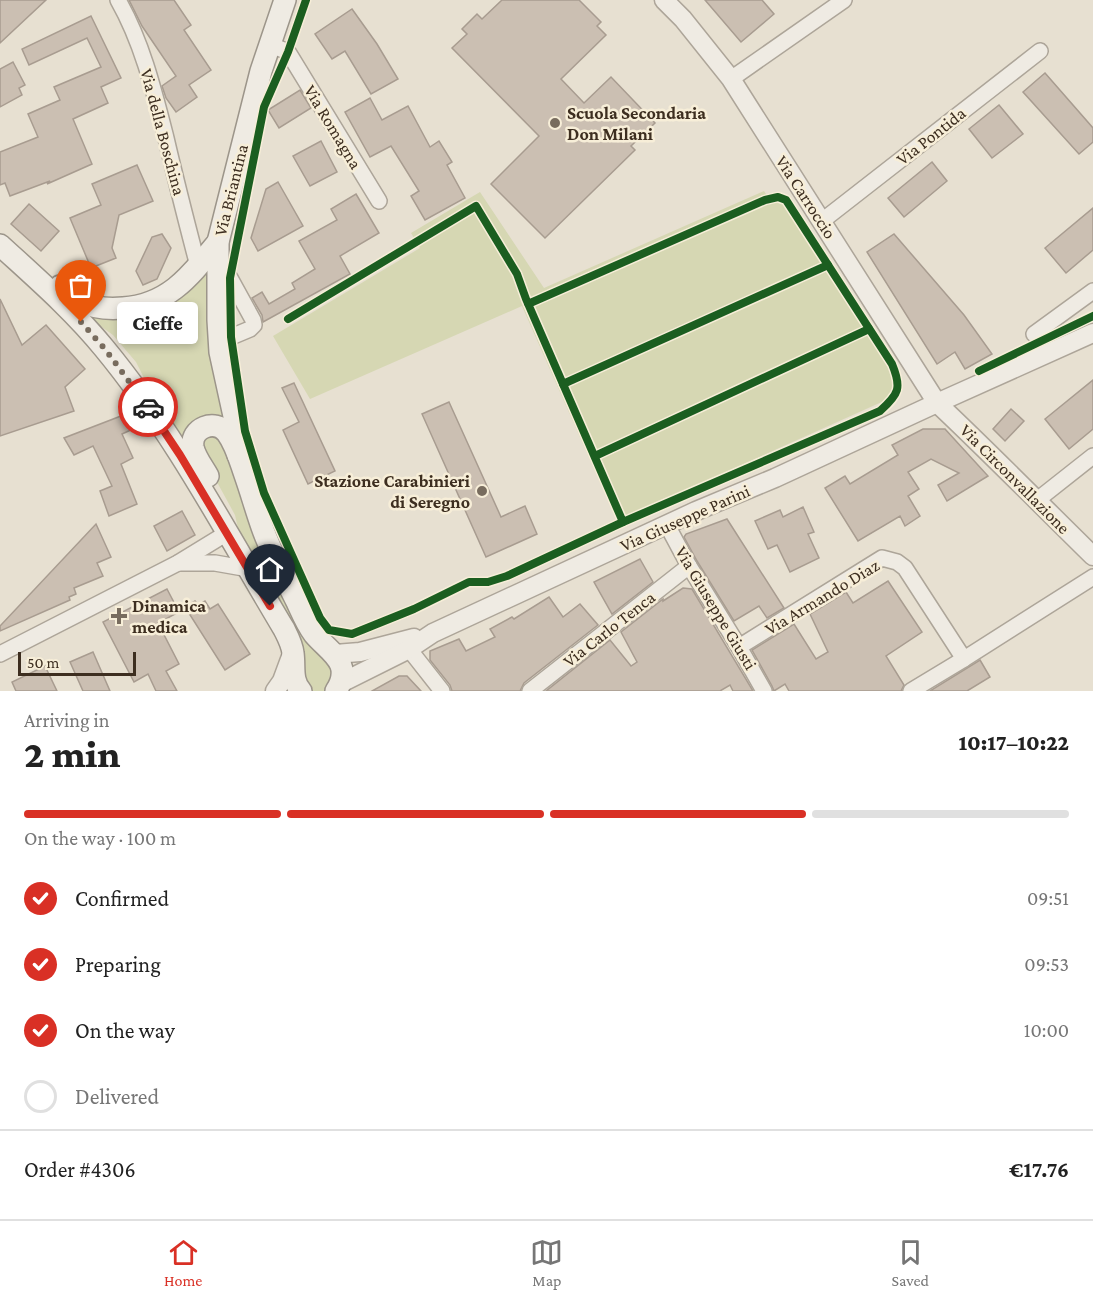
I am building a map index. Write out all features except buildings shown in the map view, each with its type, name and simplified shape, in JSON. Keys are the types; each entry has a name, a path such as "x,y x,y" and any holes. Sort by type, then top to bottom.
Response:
{"main road":[{"name":"Via Briantina","path":"208,268 218,242 258,83 279,48 285,0"},
{"path":"0,240 82,302 94,307 112,309 136,307 153,302 208,268 219,342 239,439 238,455"},
{"path":"0,245 58,299 105,349 180,455 290,641 294,680 301,691"},
{"path":"227,533 226,510 193,446 194,439 202,428 209,425 222,428 238,455 263,530 303,615 314,633 335,654 340,664 342,673 339,687"}],"street":[{"name":"Via della Boschina","path":"118,0 138,42 208,268"},
{"name":"Via Carroccio","path":"664,0 683,19 731,79 937,402"},
{"path":"731,79 844,0"},
{"name":"Via Romagna","path":"279,48 379,201"},
{"name":"Via Pontida","path":"822,220 1040,51"},
{"path":"208,268 230,278 254,326 219,342"},
{"path":"1034,334 1093,291"},
{"name":"Via Giuseppe Parini","path":"339,687 409,649 433,633 696,511 775,478 937,402 1093,333"},
{"name":"Via Circonvallazione","path":"937,402 1093,556"},
{"path":"1036,501 1093,456"},
{"name":"Via Giuseppe Giusti","path":"667,525 688,566 764,691"},
{"path":"0,654 178,563 227,533"},
{"name":"Via Armando Diaz","path":"739,647 882,558 897,562 905,568 964,659"},
{"path":"178,563 215,563 249,569"},
{"name":"Via Carlo Tenca","path":"530,691 688,566"},
{"path":"912,691 1093,577"},
{"name":"Via Giuseppe Parini","path":"335,654 360,652 433,633"},
{"path":"409,649 442,691"},
{"path":"274,691 282,681 293,653"}],"green space":[{"path":"764,191 771,202 778,200 785,203 890,368 893,377 892,390 884,401 617,521 522,306 310,399 273,336 420,248 411,233 480,192 544,288"},
{"path":"211,260 227,416 186,447 150,401 147,384 136,362 113,335 85,315 156,309 184,295 207,270"},
{"path":"219,433 336,666 328,691 308,691 242,546 235,515 200,451 199,440"}],"cycle path":[{"path":"306,0 288,52 264,107 230,278 231,337 245,431 264,493 320,618 329,630 352,634 414,609 469,582 488,582 507,576 623,522"},
{"path":"288,319 476,206 517,274 526,299 623,522 880,411 897,390 897,379 892,364 786,200 778,197 765,200 528,304"},
{"path":"563,384 828,265"},
{"path":"979,371 1093,316"},
{"path":"595,456 869,329"}],"way so far":[{"path":"81,322 105,349 148,407"}],"place":[{"name":"Scuola Secondaria Don Milani","path":"555,123"},
{"name":"Cieffe","path":"81,322"},
{"name":"Stazione Carabinieri di Seregno","path":"482,491"},
{"name":"Dinamica medica","path":"119,616"}],"route":[{"path":"148,407 180,455 270,606"}]}
